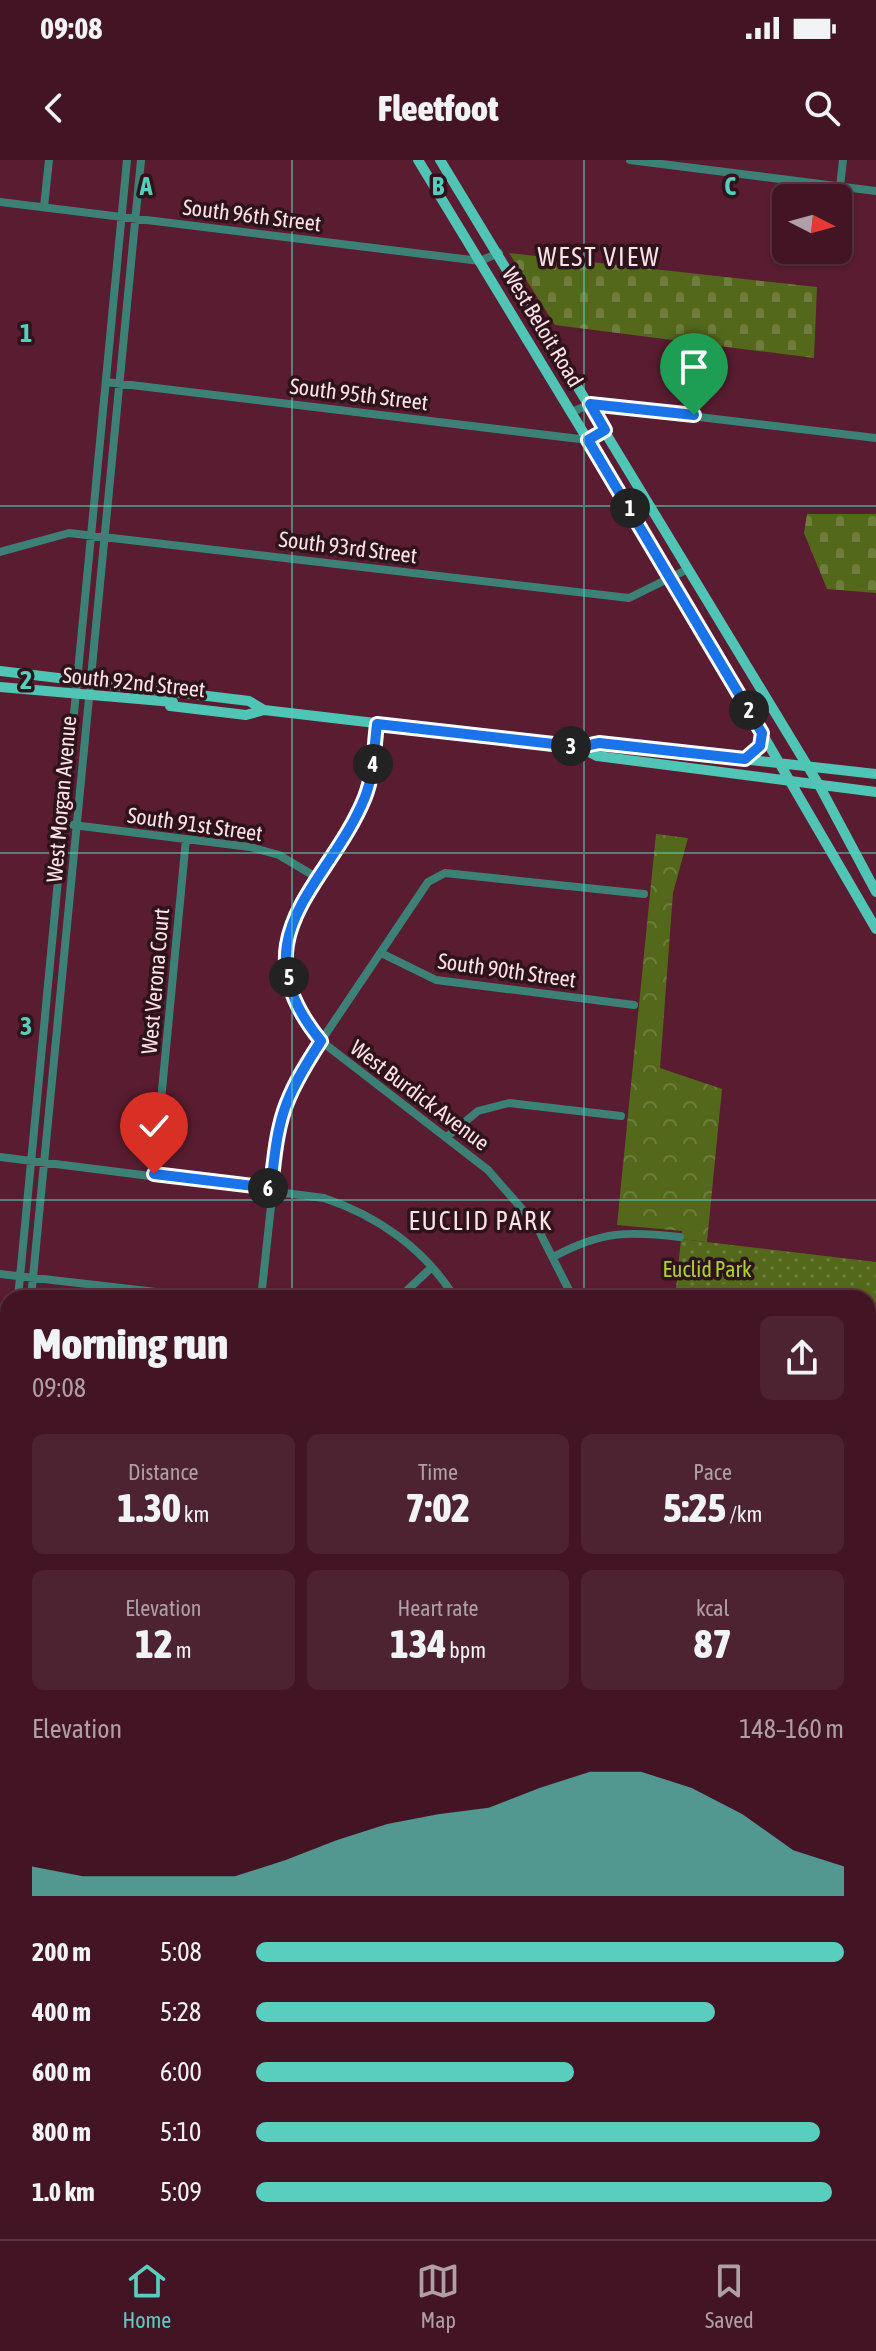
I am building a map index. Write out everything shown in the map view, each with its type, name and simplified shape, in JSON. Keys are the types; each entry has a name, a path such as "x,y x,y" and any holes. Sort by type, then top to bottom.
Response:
{"main road":[{"name":"West Beloit Road","path":"418,160 671,577 876,929"},
{"name":"West Beloit Road","path":"440,160 819,785 876,892"},
{"name":"South 92nd Street","path":"0,671 249,701 264,710"},
{"name":"South 92nd Street","path":"0,687 76,696 173,702 170,706 246,715 264,710 580,747 599,743 876,774"},
{"path":"745,759 760,746 762,733"},
{"name":"South 92nd Street","path":"580,747 597,756 876,792"}],"street":[{"path":"44,207 49,160"},
{"path":"630,160 817,184"},
{"path":"840,184 843,160"},
{"path":"127,164 140,164"},
{"name":"West Morgan Avenue","path":"19,1290 127,164"},
{"name":"West Morgan Avenue","path":"32,1290 140,164"},
{"path":"852,188 876,191"},
{"name":"South 96th Street","path":"0,202 480,261 499,253"},
{"path":"117,261 131,263"},
{"name":"South 95th Street","path":"106,382 588,440"},
{"path":"572,412 590,404 876,438"},
{"path":"588,440 605,430"},
{"name":"South 93rd Street","path":"0,552 55,535 91,535 629,598 688,569"},
{"path":"82,626 95,627"},
{"path":"262,1290 281,1114 291,1087 321,1041 296,999 287,958 297,909 354,821 366,795 377,724"},
{"path":"71,745 84,746"},
{"name":"South 91st Street","path":"63,824 250,847 279,855 316,877"},
{"name":"West Verona Court","path":"154,1174 186,839"},
{"name":"West Burdick Avenue","path":"570,1290 555,1256 515,1197 448,1136 321,1041 428,882 445,873 464,872 644,894"},
{"name":"South 90th Street","path":"381,953 436,980 634,1005"},
{"path":"47,996 59,998"},
{"path":"448,1136 478,1111 509,1103 621,1116"},
{"path":"0,1157 271,1188 348,1206 389,1229 432,1267 449,1290"},
{"path":"555,1256 583,1242 615,1233 680,1237"},
{"path":"408,1290 432,1267"},
{"path":"0,1274 138,1290"}],"green space":[{"path":"509,253 817,287 814,358 555,325"},
{"path":"807,514 876,514 876,593 827,589 804,533"},
{"path":"656,834 688,838 673,893 660,1068 722,1089 707,1242 681,1239 682,1231 617,1225"},
{"name":"Euclid Park","path":"681,1239 876,1262 876,1290 676,1290"},
{"path":"739,1279 742,1290 711,1290"}],"district":[{"name":"WEST VIEW","path":"599,257"},
{"name":"EUCLID PARK","path":"481,1221"}],"route":[{"path":"154,1174 271,1188 281,1114 291,1087 321,1041 306,1021 289,979 289,937 305,893 354,821 366,795 377,724 580,747 599,743 745,759 760,746 762,733 588,440 605,430 590,404 694,415"}]}
